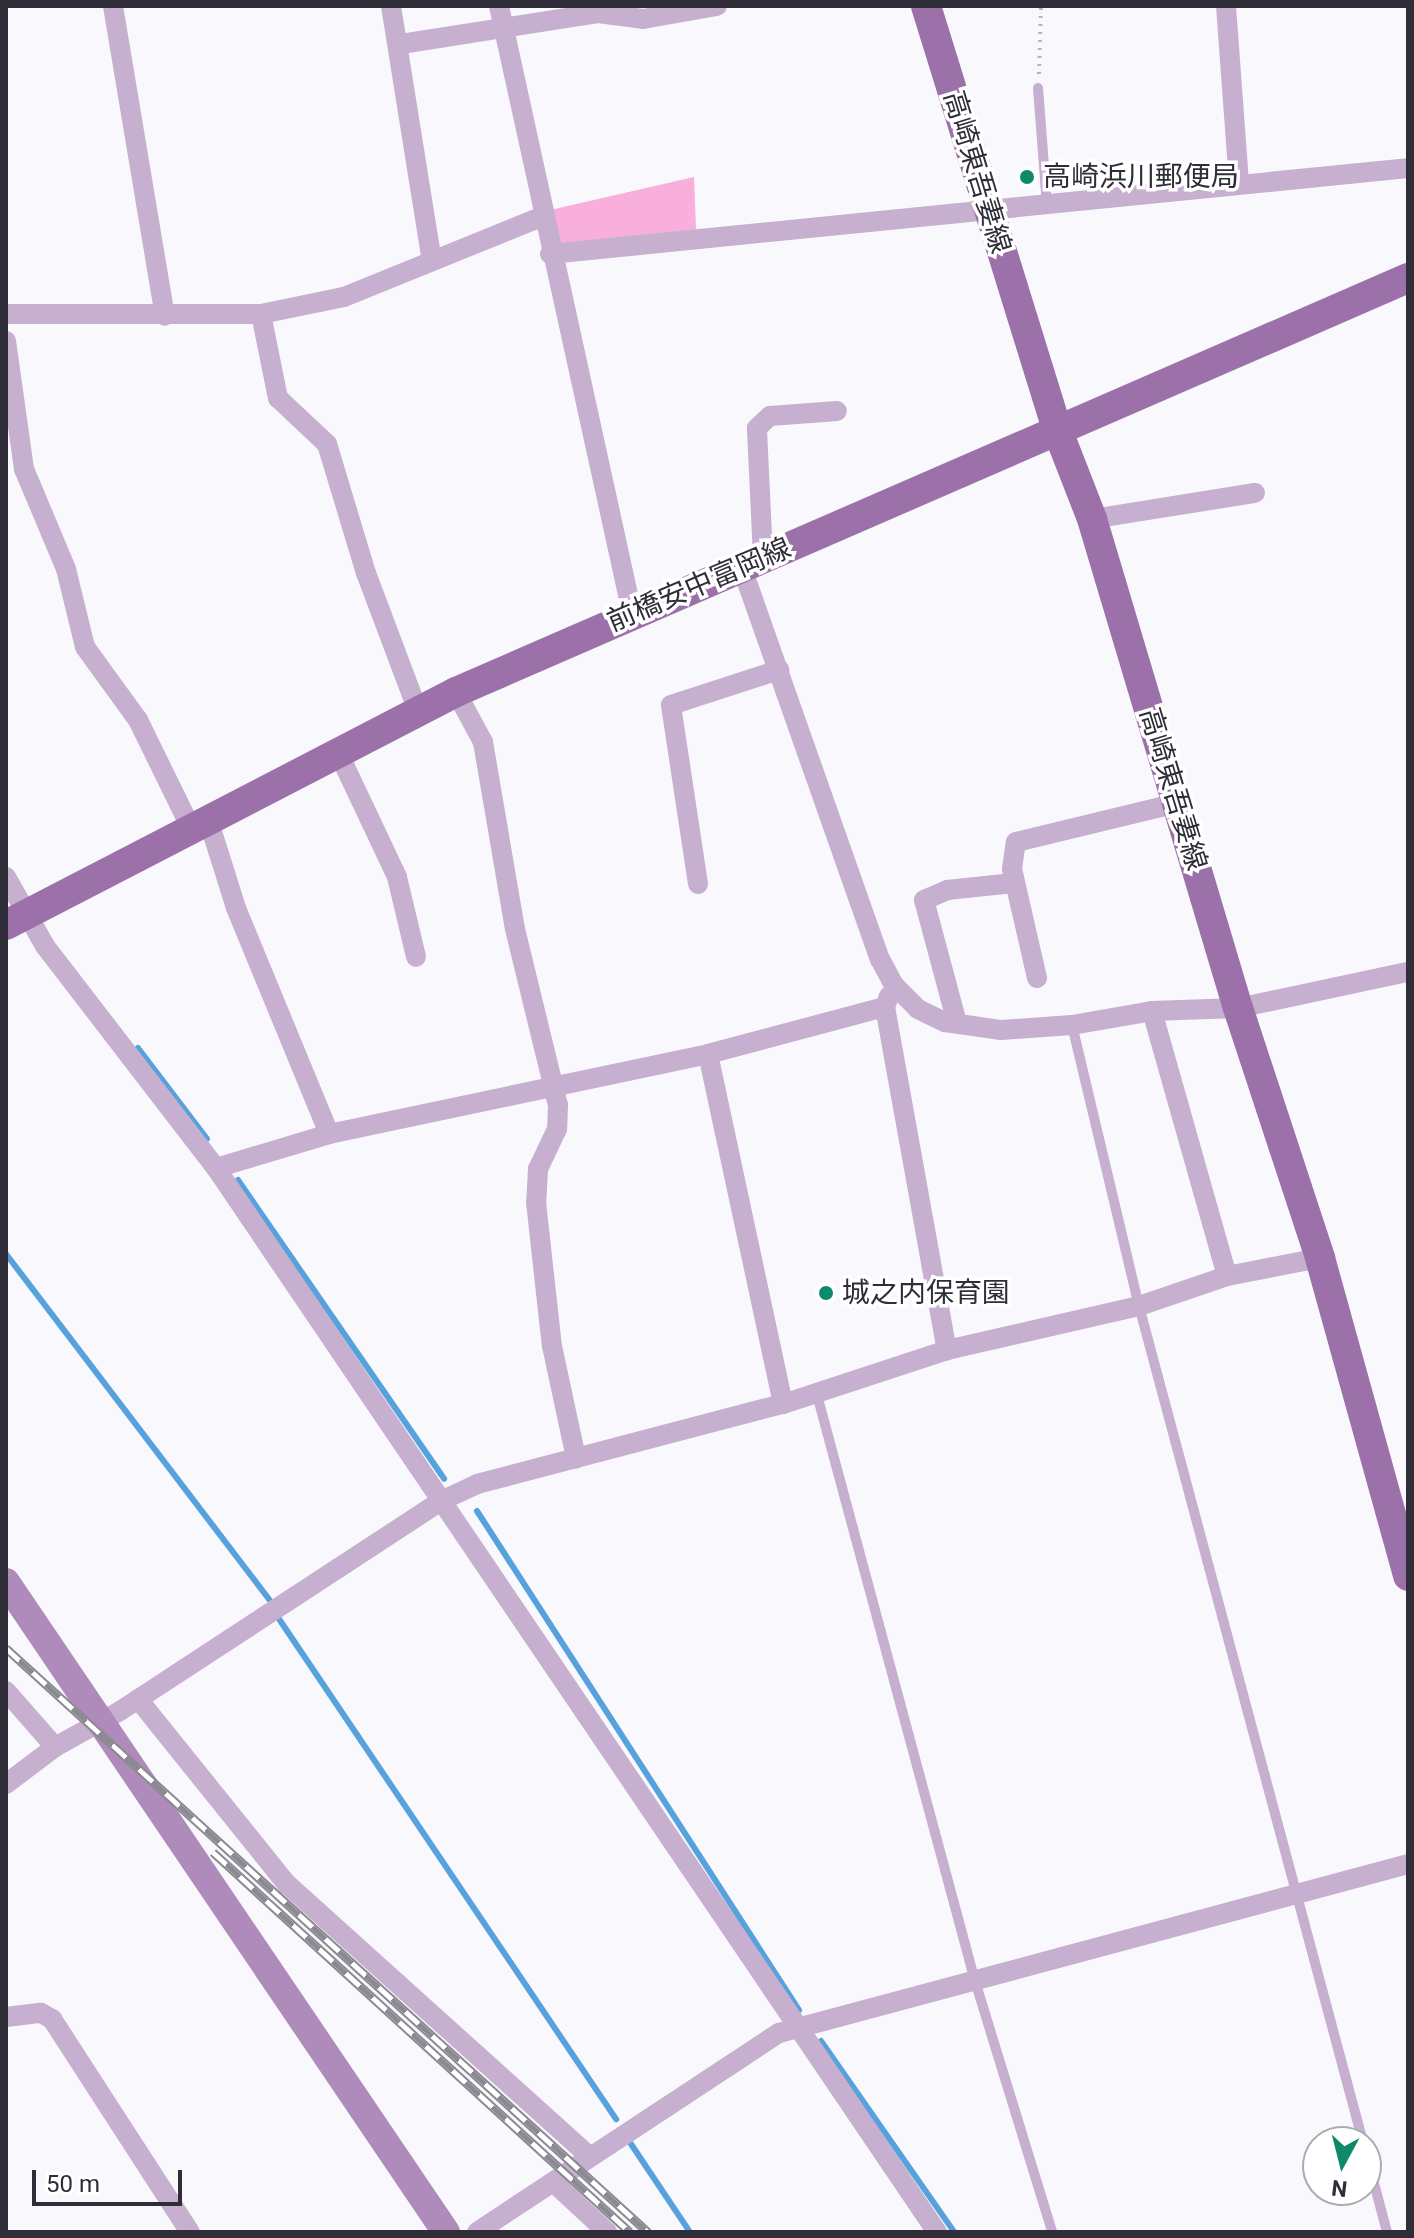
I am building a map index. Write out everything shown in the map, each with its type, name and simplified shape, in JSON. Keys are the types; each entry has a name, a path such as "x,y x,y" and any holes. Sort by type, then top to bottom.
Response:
{"main road":[{"name":"高崎東吾妻線","path":"926,6 1057,429 1092,519 1238,1008 1320,1258 1408,1576"},
{"name":"前橋安中富岡線","path":"17,920 456,692 1408,278"}],"street":[{"path":"113,6 165,316"},
{"path":"391,6 401,44 432,261"},
{"path":"401,44 501,16 598,13 643,19 717,6"},
{"path":"1226,6 1239,185"},
{"path":"501,16 541,217 632,613"},
{"path":"550,254 1408,168"},
{"path":"6,314 261,314 344,297 541,217"},
{"path":"261,314 278,398 327,444 366,573 418,711"},
{"path":"6,341 24,469 66,569 85,647 138,720 199,824 329,1134"},
{"path":"837,411 770,416 757,428 752,562 779,670 840,857 894,985 918,1009 957,1023 1001,1030 1072,1025 1152,1011 1238,1008 1408,972"},
{"path":"1092,519 1255,493"},
{"path":"698,884 671,705 779,670"},
{"path":"456,692 483,742 515,929 555,1088 557,1129 538,1169 536,1202 552,1346 576,1458"},
{"path":"338,752 397,877 416,957"},
{"path":"1037,978 1014,883 1011,852 1016,842 1177,803"},
{"path":"6,877 17,920 45,946 216,1168 937,2232"},
{"path":"957,1023 924,900 947,890 1014,883"},
{"path":"894,985 885,1007 947,1350"},
{"path":"216,1168 329,1134 708,1054 885,1007"},
{"path":"1152,1011 1227,1276"},
{"path":"708,1054 783,1404"},
{"path":"6,1784 55,1747 138,1699 443,1500 477,1484 783,1404 816,1390 947,1350 1139,1306 1227,1276 1320,1258"},
{"path":"6,1582 103,1720 446,2232"},
{"path":"6,1691 55,1747"},
{"path":"138,1699 287,1884 589,2156"},
{"path":"477,2232 779,2033 1408,1864"},
{"path":"6,2017 41,2013 52,2019 190,2232"},
{"path":"553,2182 607,2232"}],"lane":[{"path":"1038,88 1047,204"},
{"path":"1072,1025 1139,1306 1359,2126"},
{"path":"816,1390 975,1981 1052,2232"},
{"path":"1380,2206 1387,2232"}],"path":[{"path":"1038,88 1041,6"}],"shaded area":[{"path":"694,177 696,230 558,245 550,210"}],"waterway":[{"path":"138,1048 207,1139"},
{"path":"238,1180 444,1479"},
{"path":"6,1254 270,1600"},
{"path":"477,1511 799,2010"},
{"path":"277,1616 616,2119"},
{"path":"821,2041 954,2232"},
{"path":"631,2144 690,2232"}],"railway":[{"path":"6,1648 648,2232"},
{"path":"213,1852 630,2232"}],"place":[{"name":"高崎浜川郵便局","path":"1027,177"},
{"name":"城之内保育園","path":"826,1293"}]}
